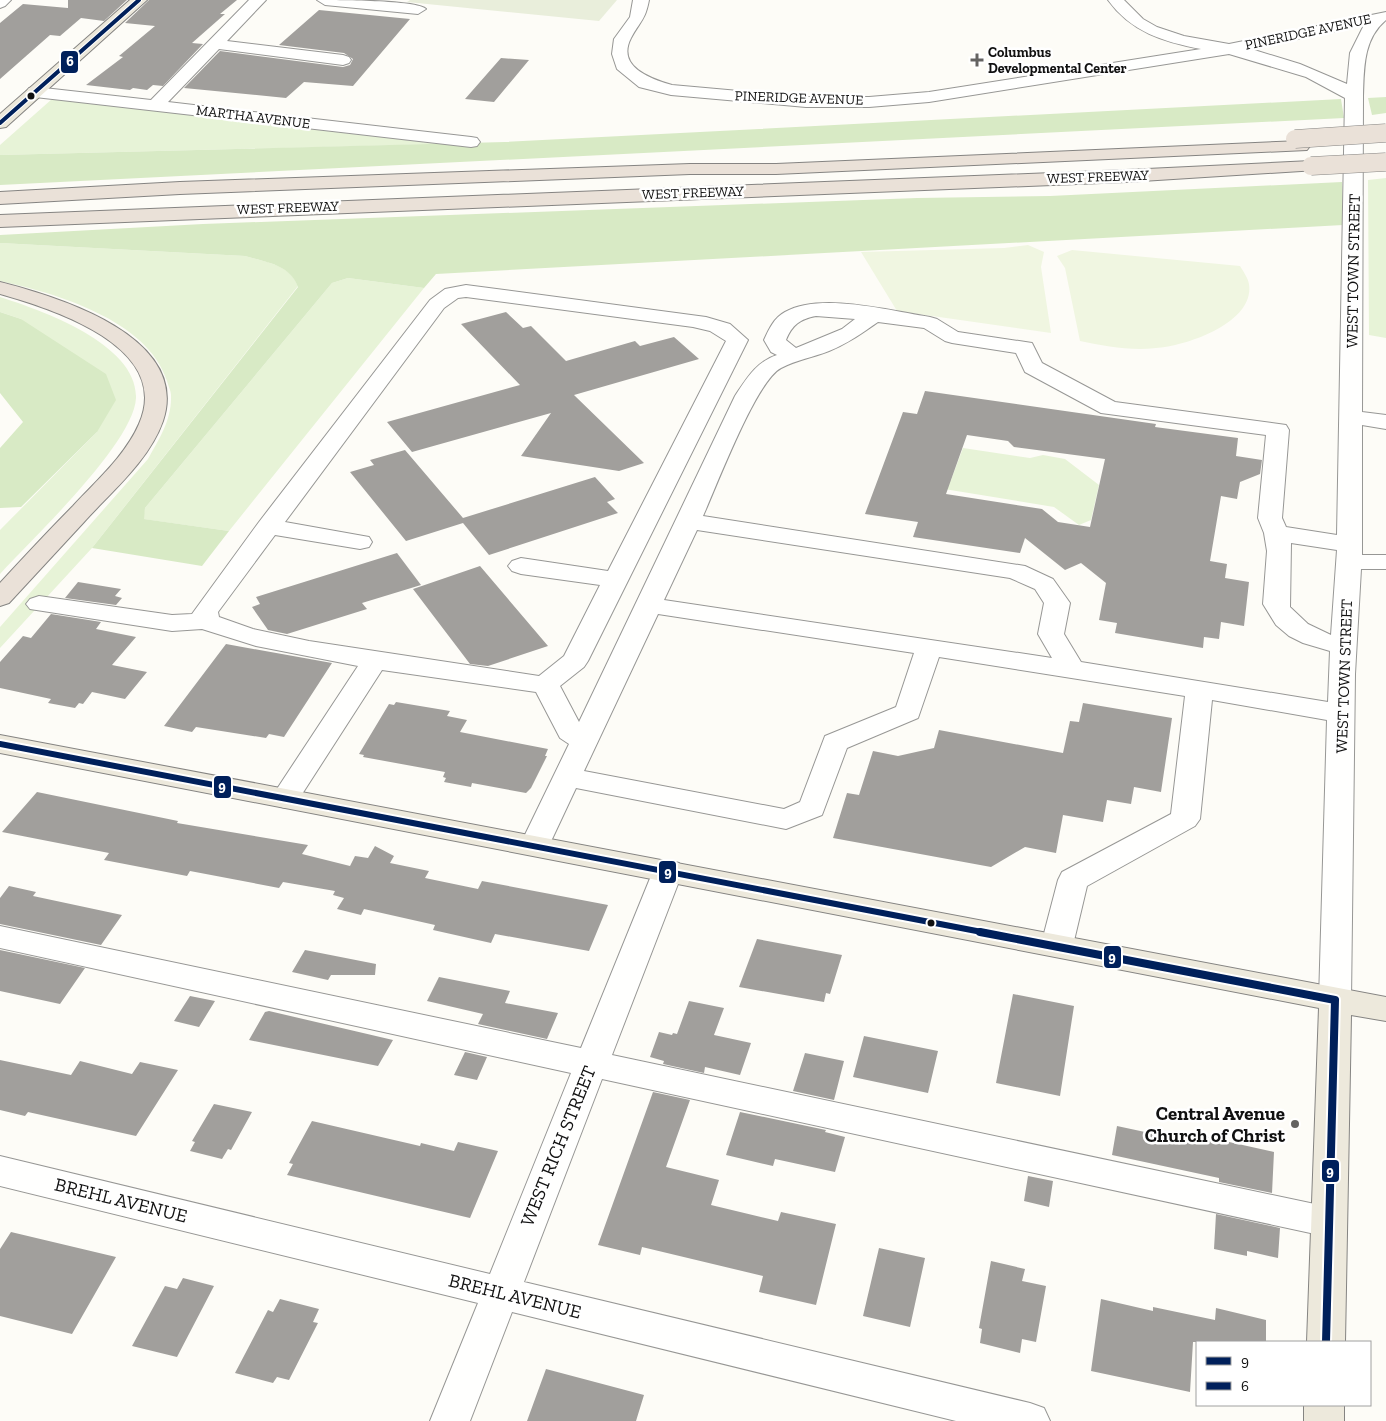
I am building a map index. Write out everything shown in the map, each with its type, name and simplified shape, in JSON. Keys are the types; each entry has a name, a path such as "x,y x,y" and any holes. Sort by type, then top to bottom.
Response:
{"highway":[{"path":"1298,142 1386,133"},
{"name":"WEST FREEWAY","path":"7,198 180,188 680,170 776,169 1227,150 1298,142 1386,142"},
{"name":"WEST FREEWAY","path":"0,221 1088,177 1386,162"},
{"path":"0,288 48,301 77,312 124,343 144,361 153,383 155,408 145,435 126,462 0,598"}],"main road":[{"path":"0,123 139,0"},
{"path":"0,744 1386,1009"},
{"name":"WEST TOWN STREET","path":"1326,1341 1334,1000"},
{"path":"1324,1406 1324,1421"}],"street":[{"path":"155,106 258,0"},
{"path":"325,0 418,9"},
{"name":"PINERIDGE AVENUE","path":"641,0 638,17 622,39 620,54 625,69 645,84 672,90 806,102 869,102 929,97 1230,49 1383,16"},
{"path":"1116,0 1132,19 1151,30 1196,44 1230,49"},
{"name":"WEST TOWN STREET","path":"1334,1000 1341,713 1349,553 1354,96 1357,55 1368,27 1383,16"},
{"path":"215,44 343,60"},
{"name":"PINERIDGE AVENUE","path":"1230,49 1316,76 1338,85 1354,96"},
{"name":"MARTHA AVENUE","path":"35,92 471,142"},
{"path":"206,621 205,612 437,304 452,293 466,291 720,326 731,333 737,340 575,661 544,685"},
{"path":"792,355 780,347 775,340 778,327 785,319 797,313 816,310 874,315 930,323 952,337 1024,348 1033,367 1109,408 1278,430 1270,518 1280,548 1276,604 1283,616 1304,636 1344,646"},
{"path":"535,845 689,521 746,396 763,371 774,362 820,347 849,333 874,315"},
{"path":"1351,417 1386,422"},
{"path":"689,521 1016,572 1044,584 1056,603 1051,634 1072,668"},
{"path":"268,528 360,542"},
{"path":"1276,533 1386,562"},
{"path":"521,566 616,580"},
{"path":"40,604 172,623 206,621 224,630 257,639 375,660 544,685 552,694 570,732 584,741"},
{"path":"649,605 1072,668 1341,713"},
{"path":"567,777 786,819 812,808 835,742 908,712 929,647"},
{"path":"285,798 375,660"},
{"path":"1057,945 1073,880 1185,819 1199,690"},
{"name":"WEST RICH STREET","path":"450,1421 668,871"},
{"path":"0,937 1329,1222"},
{"name":"BREHL AVENUE","path":"0,1171 1030,1421"}],"green space":[{"path":"410,0 617,0 599,21 407,2"},
{"path":"1386,97 1386,113 1372,115 1368,98"},
{"path":"52,99 440,144 0,155 0,145"},
{"path":"1341,99 1344,118 0,185 0,155 505,142"},
{"path":"1386,178 1386,338 1369,335 1368,180"},
{"path":"1342,182 1343,225 436,274 424,288 348,278 332,283 145,508 144,519 229,531 202,566 92,548 298,287 294,279 289,273 276,265 245,256 0,243 0,235 203,224 917,198 1050,196"},
{"path":"0,243 245,256 283,268 298,286 92,548 0,648 0,627 148,459 167,421 171,395 157,360 141,341 120,326 72,302 47,293 0,281"},
{"path":"1028,245 1044,252 1041,267 1051,333 897,311 861,252 1004,248"},
{"path":"1072,250 1240,266 1249,284 1248,298 1241,310 1230,321 1216,330 1184,343 1137,349 1080,341 1065,268 1057,256"},
{"path":"348,278 424,288 229,531 143,519 145,508 332,283"},
{"path":"0,297 62,320 105,346 121,361 132,379 136,398 131,417 119,439 101,464 0,574 0,530 97,432 21,319 0,312"},
{"path":"0,312 21,319 106,374 116,400 97,432 21,507 0,508 0,448 23,422 0,393"},
{"path":"963,448 1030,458 1043,455 1065,459 1099,485 1091,520 1079,525 1054,507 938,488 940,484 951,480"}],"building":[{"path":"68,0 127,0 104,21 81,18 60,36 50,35 0,79 0,23 23,4 68,8"},
{"path":"149,0 237,0 220,14 225,14 192,43 203,44 163,86 153,85 147,90 133,88 130,90 86,85 123,57 119,56 155,26 125,23"},
{"path":"319,10 410,19 353,86 304,82 286,98 184,88 220,51 343,67 350,65 353,59 344,53 279,45"},
{"path":"501,58 529,60 494,102 465,99"},
{"path":"506,312 523,328 531,326 566,361 635,341 640,346 674,337 699,359 574,395 644,463 619,471 521,456 551,413 412,452 387,422 520,385 461,324"},
{"path":"925,391 1156,424 1155,427 1238,438 1236,456 1262,460 1260,474 1240,482 1237,499 1221,496 1210,561 1227,564 1225,578 1249,582 1244,626 1221,622 1219,639 1204,637 1203,648 1115,633 1117,623 1099,620 1106,583 1081,563 1065,570 1025,538 1020,553 913,537 918,522 865,514 903,412 917,414","holes":["967,435 1008,441 1014,447 1105,459 1090,527 1058,522 1042,509 946,494"]},
{"path":"405,450 463,518 595,477 615,499 607,502 618,513 489,555 463,523 406,541 350,472 374,465 370,460"},
{"path":"397,553 421,585 362,603 367,609 287,634 268,630 252,607 260,604 256,597"},
{"path":"480,566 548,646 488,666 470,664 413,589"},
{"path":"78,582 121,589 115,596 122,598 116,605 65,598"},
{"path":"51,614 101,622 96,629 136,637 112,665 147,672 125,699 92,692 83,704 79,703 75,708 48,703 51,699 0,688 0,662 23,636 31,638"},
{"path":"226,644 332,663 284,737 269,734 266,738 196,727 192,732 164,726"},
{"path":"396,702 450,711 447,716 467,720 460,732 548,749 545,756 547,756 531,788 526,793 472,783 471,787 444,782 446,778 443,777 445,772 363,757 364,755 359,754 389,704 394,705"},
{"path":"1083,703 1172,718 1161,792 1134,787 1131,804 1107,800 1103,822 1063,815 1056,853 1025,847 991,867 833,838 847,793 859,795 873,751 898,756 934,748 939,730 1063,753 1070,721 1079,722"},
{"path":"37,792 178,821 177,823 308,845 302,854 350,866 355,856 368,858 375,846 394,856 390,863 429,871 425,878 478,889 482,881 608,905 589,951 495,934 491,943 433,930 435,925 364,909 361,915 337,909 344,898 333,895 335,891 283,882 279,888 190,871 187,876 104,860 109,853 2,832"},
{"path":"9,886 36,892 33,896 122,915 101,945 0,924 0,898"},
{"path":"757,939 842,955 830,994 826,993 824,1002 739,987"},
{"path":"0,950 85,968 60,1004 0,991"},
{"path":"305,950 376,964 375,975 331,975 328,980 292,972"},
{"path":"439,977 510,991 505,1003 558,1013 547,1039 478,1024 483,1014 427,1001"},
{"path":"1013,994 1074,1006 1060,1096 996,1083"},
{"path":"190,996 215,1001 199,1027 174,1021"},
{"path":"689,1001 724,1008 714,1035 751,1043 740,1075 705,1067 704,1073 663,1064 664,1061 650,1057 659,1032 672,1035 673,1033 677,1034"},
{"path":"269,1011 393,1040 378,1066 249,1040 265,1012"},
{"path":"864,1036 938,1051 928,1093 853,1077"},
{"path":"465,1052 487,1057 477,1080 454,1075"},
{"path":"805,1053 844,1061 834,1100 793,1091"},
{"path":"0,1060 71,1075 80,1061 132,1074 140,1062 178,1070 136,1136 28,1112 25,1116 0,1110"},
{"path":"653,1092 690,1100 666,1167 719,1180 711,1205 778,1221 781,1212 836,1224 816,1305 759,1292 763,1276 642,1247 640,1255 598,1245"},
{"path":"214,1104 252,1112 231,1150 228,1149 222,1159 190,1151 195,1142 192,1141"},
{"path":"740,1112 826,1130 825,1132 845,1137 835,1172 775,1159 773,1166 726,1155"},
{"path":"312,1121 420,1146 421,1143 454,1151 458,1142 498,1151 470,1218 287,1175 293,1164 289,1163"},
{"path":"1117,1126 1201,1144 1202,1136 1274,1152 1272,1193 1219,1182 1219,1178 1112,1155"},
{"path":"1028,1176 1053,1181 1049,1207 1024,1201"},
{"path":"1216,1214 1280,1228 1278,1258 1247,1251 1247,1256 1214,1249"},
{"path":"11,1232 116,1257 72,1334 0,1316 0,1249"},
{"path":"879,1248 925,1258 910,1327 863,1316"},
{"path":"991,1261 1025,1269 1022,1281 1046,1286 1036,1342 1022,1339 1020,1353 980,1343 982,1329 979,1328"},
{"path":"183,1278 214,1286 177,1357 132,1346 165,1286 177,1289"},
{"path":"280,1299 319,1309 313,1322 318,1323 289,1380 277,1377 273,1383 235,1373 268,1310 273,1312"},
{"path":"1101,1299 1153,1311 1153,1307 1215,1320 1216,1308 1266,1320 1266,1341 1193,1342 1190,1392 1091,1371"},
{"path":"546,1369 644,1395 636,1421 527,1421"}],"transit line":[{"name":"6","path":"0,123 139,0"},
{"name":"9","path":"0,744 1335,1000"},
{"name":"9","path":"1326,1341 1335,1000"}],"place":[{"name":"Columbus Developmental Center","path":"977,60"},
{"name":"Central Avenue Church of Christ","path":"1295,1124"}]}
